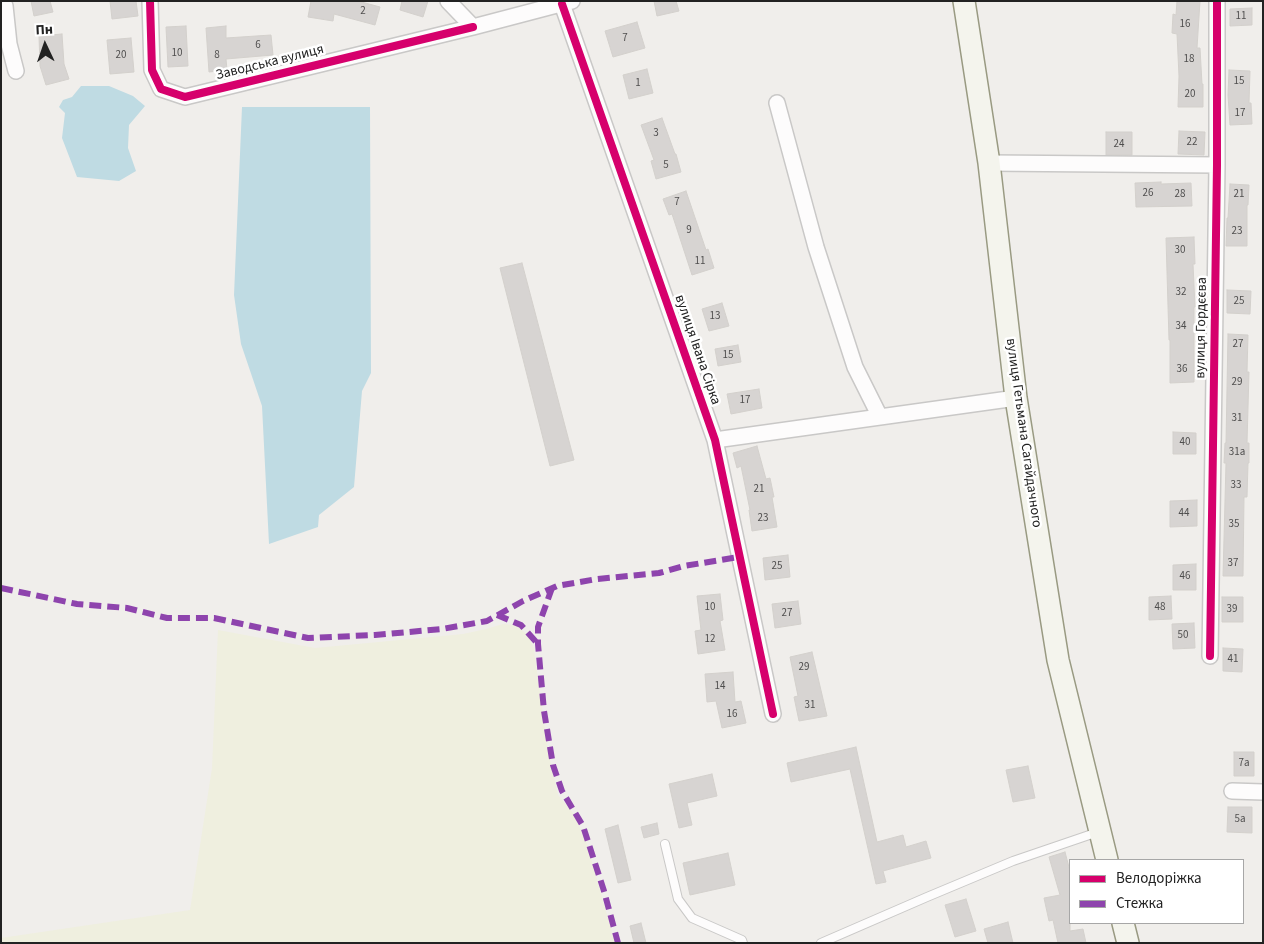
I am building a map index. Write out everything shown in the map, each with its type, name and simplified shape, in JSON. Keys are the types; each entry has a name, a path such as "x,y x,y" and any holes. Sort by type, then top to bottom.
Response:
{"main road":[{"name":"вулиця Гетьмана Сагайдачного","path":"964,1 989,163 1016,398 1058,660 1107,859"},
{"path":"1123,924 1128,943"}],"street":[{"path":"3,1 9,44 16,71"},
{"name":"Заводська вулиця","path":"150,1 152,70 161,89 185,97 567,3"},
{"path":"448,1 473,27"},
{"name":"вулиця Гордєєва","path":"1210,656 1217,165 1217,1"},
{"name":"вулиця Івана Сірка","path":"567,3 715,440 773,714"},
{"path":"776,103 816,247 855,367 880,417"},
{"path":"989,163 1217,165"},
{"path":"715,440 1016,398"},
{"path":"1232,791 1263,792"}],"lane":[{"path":"821,943 1013,861 1100,831"},
{"path":"665,844 678,899 692,918 742,940 743,943"}],"green space":[{"path":"503,624 516,625 529,636 534,649 548,751 558,795 573,813 586,841 615,943 1,943 1,938 190,910 212,768 218,630 315,648 463,634"}],"water":[{"path":"81,86 109,86 133,96 145,106 129,125 128,148 136,171 119,181 77,177 62,138 65,113 59,107 63,100 72,97"},
{"path":"242,107 370,107 371,373 362,391 354,487 319,515 318,527 269,544 262,406 241,344 234,295"}],"building":[{"path":"31,1 50,1 53,12 34,16"},
{"path":"110,1 136,1 138,16 112,19"},
{"path":"311,1 358,1 380,7 375,25 334,14 333,21 308,17"},
{"path":"402,1 428,1 423,17 400,10"},
{"path":"654,1 676,1 679,11 657,16"},
{"path":"1177,1 1200,1 1197,48 1200,48 1203,107 1178,107 1177,34 1172,33 1173,14 1176,15"},
{"path":"1252,8 1252,25 1230,26 1230,9"},
{"path":"637,22 645,48 613,57 605,31"},
{"path":"186,26 188,66 168,67 166,27"},
{"path":"226,26 226,38 271,35 273,55 226,59 227,70 209,72 206,28"},
{"path":"62,34 64,64 69,79 46,85 40,66 39,36"},
{"path":"131,38 134,72 110,74 107,40"},
{"path":"647,69 653,93 629,99 623,75"},
{"path":"1229,70 1250,71 1249,103 1251,103 1252,124 1230,125"},
{"path":"662,118 681,172 656,179 651,161 654,160 641,125"},
{"path":"1179,131 1205,132 1204,155 1178,154"},
{"path":"1106,132 1132,132 1132,155 1106,155"},
{"path":"1161,182 1161,184 1191,183 1192,206 1136,207 1135,183"},
{"path":"1230,184 1249,185 1247,246 1226,246"},
{"path":"686,191 714,268 692,275 672,214 669,215 663,199"},
{"path":"1194,237 1194,382 1170,383 1166,238"},
{"path":"522,263 574,460 550,466 500,268"},
{"path":"1227,290 1251,291 1250,314 1227,313"},
{"path":"722,303 729,326 709,331 702,309"},
{"path":"1228,334 1248,335 1247,443 1249,443 1249,463 1247,497 1244,497 1243,576 1223,576"},
{"path":"738,345 741,362 718,366 715,349"},
{"path":"759,389 762,408 731,414 727,394"},
{"path":"1173,432 1196,433 1196,454 1173,454"},
{"path":"757,446 766,479 770,478 777,527 752,531 750,510 741,466 737,468 733,453"},
{"path":"1197,500 1197,526 1170,527 1170,501"},
{"path":"788,555 790,577 765,580 763,558"},
{"path":"1196,564 1196,590 1173,590 1173,565"},
{"path":"720,594 723,620 720,621 725,650 698,654 695,631 701,630 697,596"},
{"path":"1171,596 1172,619 1149,620 1149,597"},
{"path":"1222,597 1243,597 1243,622 1222,622"},
{"path":"798,601 801,624 775,628 772,604"},
{"path":"1194,623 1195,648 1173,649 1172,624"},
{"path":"1223,648 1243,649 1242,672 1223,671"},
{"path":"812,652 827,716 799,721 794,697 798,696 790,657"},
{"path":"733,672 735,702 741,701 746,723 722,728 716,701 707,702 705,674"},
{"path":"856,747 877,842 903,835 906,847 926,841 931,858 883,871 886,882 876,884 850,769 791,782 787,763"},
{"path":"1234,752 1254,752 1254,776 1234,776"},
{"path":"1028,766 1035,798 1013,802 1006,770"},
{"path":"712,774 717,796 687,803 692,825 679,828 669,784"},
{"path":"1228,807 1252,807 1252,833 1227,832"},
{"path":"657,823 659,834 644,838 641,827"},
{"path":"618,825 631,880 618,883 605,829"},
{"path":"1065,852 1069,867 1070,931 1083,929 1086,943 1058,943 1053,920 1049,921 1044,898 1060,895 1049,857"},
{"path":"728,853 735,885 690,895 683,863"},
{"path":"966,899 976,931 955,937 945,905"},
{"path":"1008,922 1013,943 988,943 984,929"},
{"path":"641,923 646,943 634,943 630,926"}],"marked path":[{"path":"1,588 77,604 127,608 167,618 214,618 308,638 442,629 487,621 523,601 557,586 597,579 659,573 684,566 739,557"},
{"path":"552,588 538,627 538,644 544,711 553,765 562,791 583,826 618,943"},
{"path":"497,615 521,625 538,644"}],"cycle path":[{"path":"150,1 152,70 161,89 185,97 473,27"},
{"path":"1210,656 1217,165 1217,1"},
{"path":"562,4 715,440 773,714"}]}
